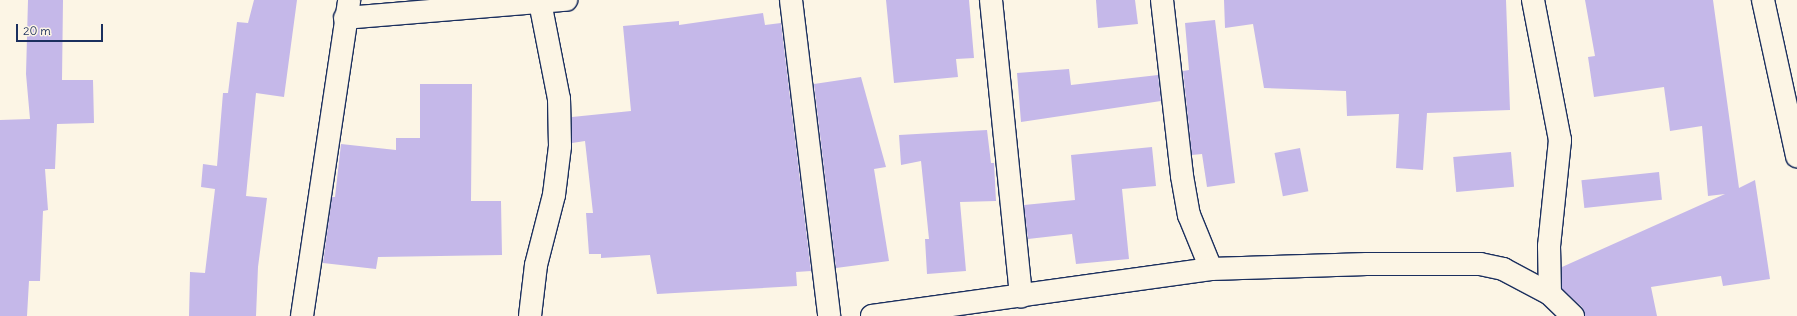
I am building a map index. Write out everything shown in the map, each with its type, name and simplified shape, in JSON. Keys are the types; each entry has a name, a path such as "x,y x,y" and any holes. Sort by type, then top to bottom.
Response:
{"street":[{"path":"302,316 347,9 566,0"},
{"path":"791,0 829,316"},
{"path":"991,0 1021,296"},
{"path":"1162,0 1187,202 1211,269"},
{"path":"1533,0 1560,140 1549,246 1550,294"},
{"path":"1763,0 1797,156"},
{"path":"530,316 536,265 554,196 560,146 559,99 540,2"},
{"path":"872,316 1211,269 1367,264 1480,264 1503,269 1550,294 1573,316"}],"building":[{"path":"28,0 63,0 62,80 93,80 94,123 57,124 55,169 45,169 48,210 43,211 40,281 29,281 27,316 0,316 0,120 30,119 26,74"},
{"path":"254,0 297,0 284,97 256,93 246,196 267,198 258,267 256,316 189,316 190,272 205,273 215,189 201,187 203,164 217,166 223,93 228,93 237,22 248,23"},
{"path":"886,0 969,0 974,58 956,59 958,77 894,83"},
{"path":"1096,0 1135,0 1138,24 1098,28"},
{"path":"1224,0 1506,0 1510,110 1427,113 1423,170 1396,168 1399,114 1347,116 1346,91 1264,88 1253,24 1225,28"},
{"path":"1585,0 1713,0 1739,188 1755,180 1770,279 1723,286 1721,276 1651,287 1657,316 1585,316 1582,307 1562,289 1562,267 1725,194 1708,196 1702,126 1670,131 1664,87 1594,97 1588,57 1595,56"},
{"path":"763,13 765,25 781,23 811,271 796,272 797,286 657,294 650,255 601,258 601,254 589,254 586,213 593,213 585,141 572,143 572,117 631,111 623,26 679,21 679,25"},
{"path":"1215,20 1235,183 1207,187 1202,154 1192,155 1183,71 1189,70 1185,23"},
{"path":"1069,69 1071,85 1158,75 1161,101 1021,122 1017,73"},
{"path":"861,77 886,167 874,169 889,261 836,268 814,84"},
{"path":"420,84 472,84 471,201 501,201 502,255 378,257 376,269 323,263 332,197 335,197 341,144 396,150 396,138 420,138"},
{"path":"987,130 991,163 994,163 996,201 960,202 966,271 927,274 925,239 929,239 921,161 901,165 899,135"},
{"path":"1152,147 1156,186 1122,189 1129,259 1076,264 1072,234 1028,239 1024,205 1075,200 1071,155"},
{"path":"1300,148 1308,191 1283,196 1274,153"},
{"path":"1511,152 1514,187 1456,192 1453,157"},
{"path":"1659,172 1662,200 1584,208 1581,180"}]}
